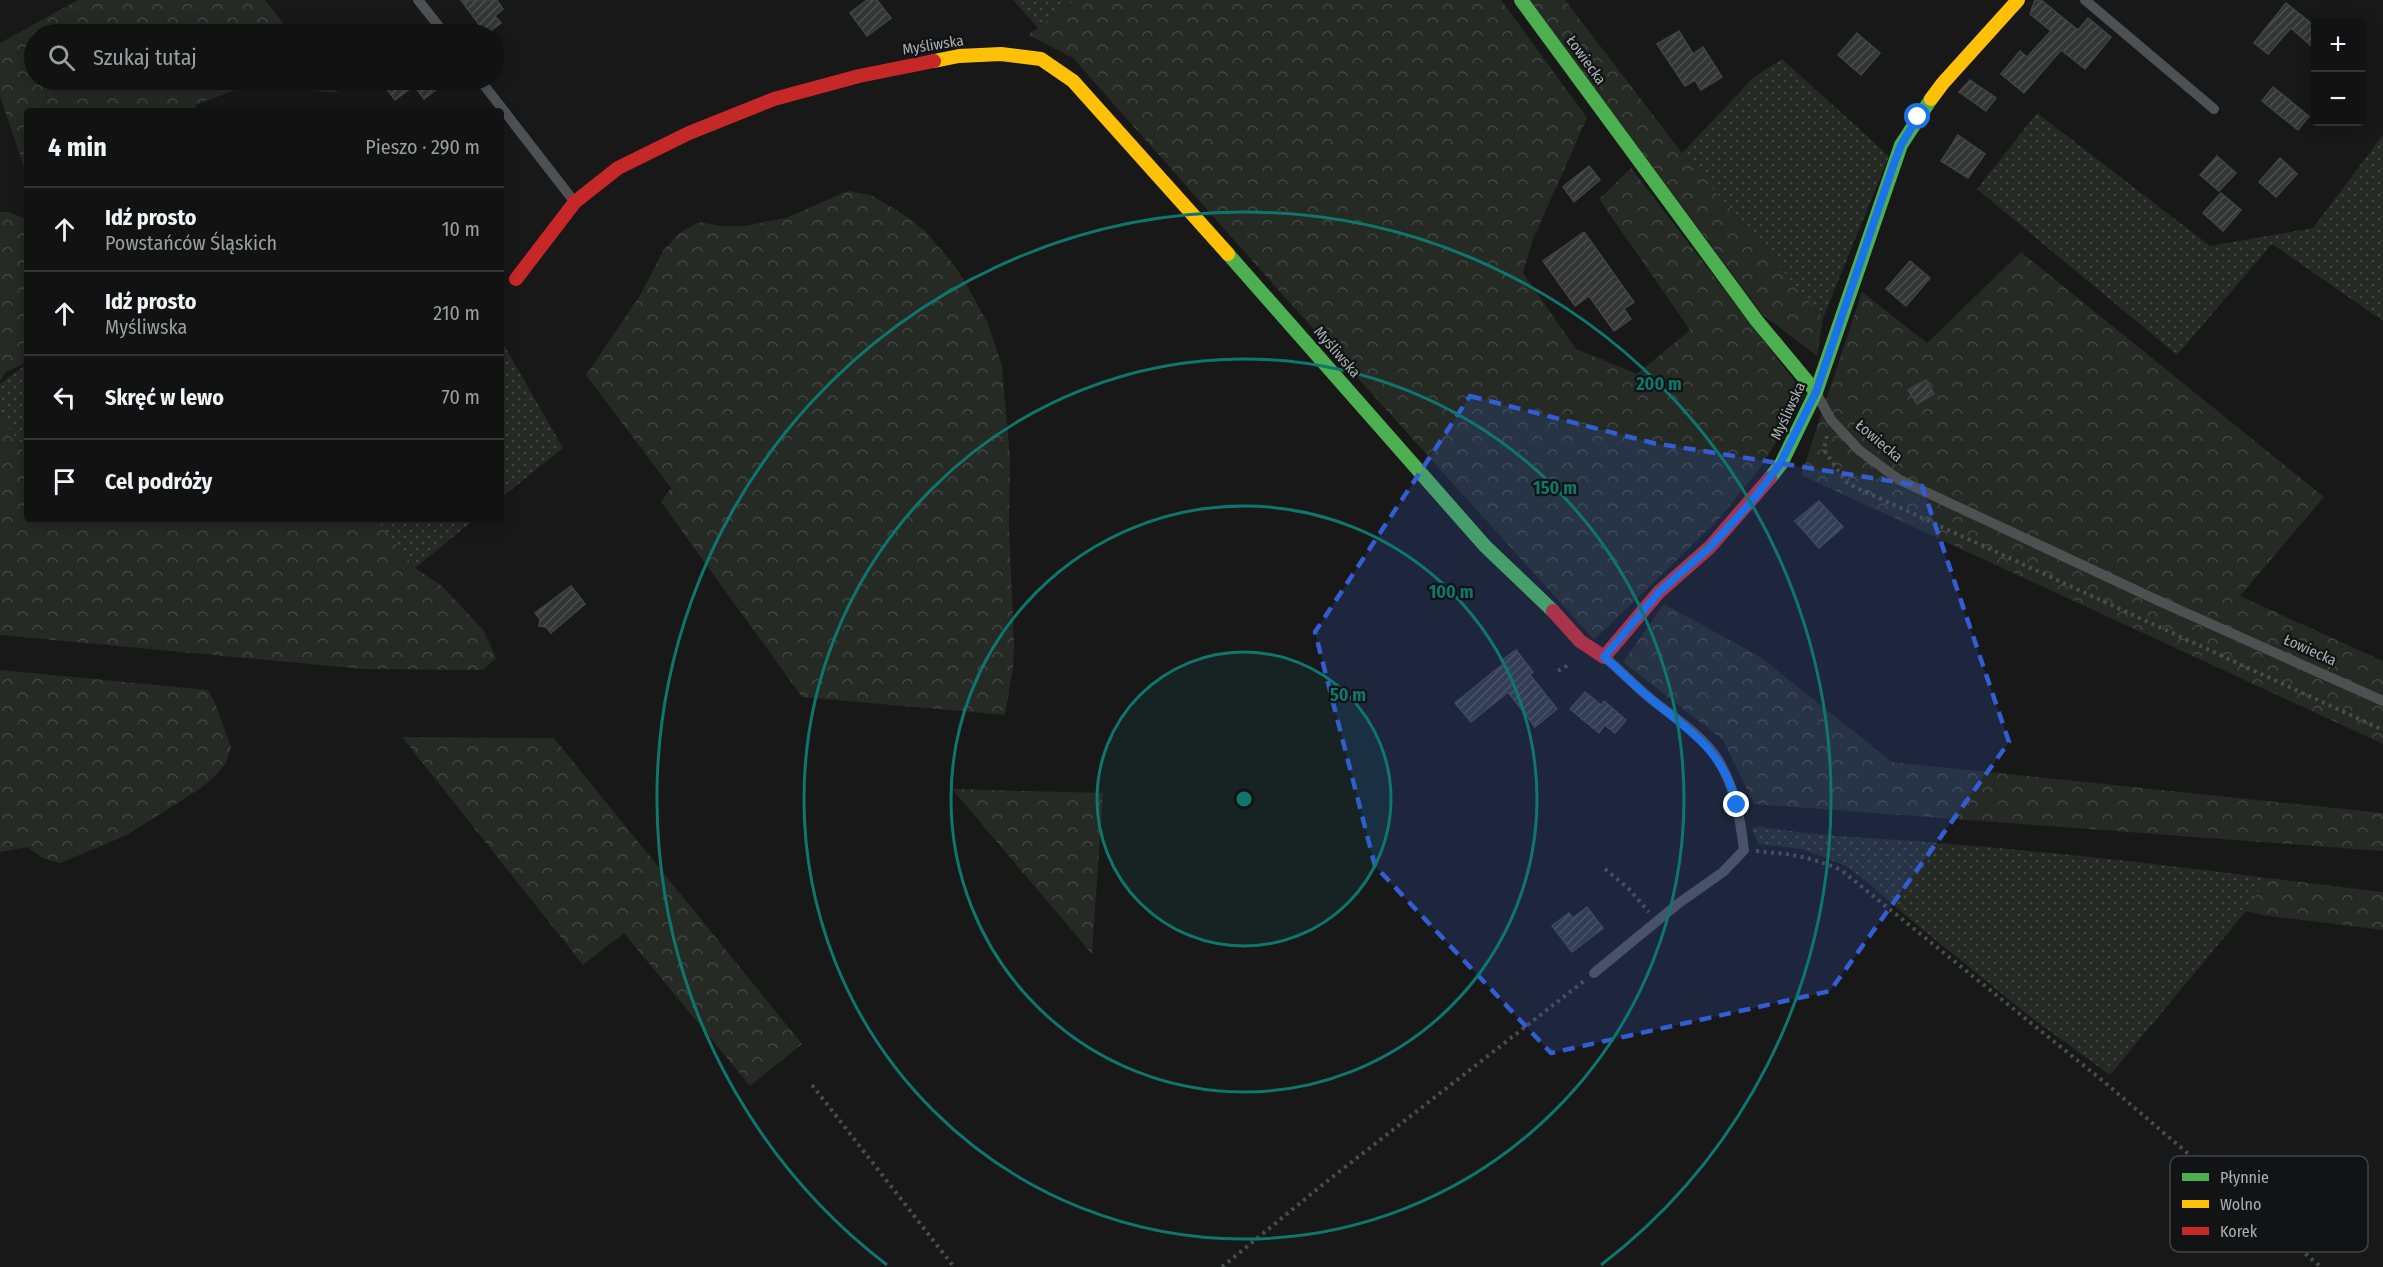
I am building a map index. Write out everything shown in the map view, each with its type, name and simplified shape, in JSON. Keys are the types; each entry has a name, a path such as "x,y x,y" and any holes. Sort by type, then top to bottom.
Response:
{"street":[{"name":"Łowiecka","path":"1521,0 1756,321 1816,392"},
{"name":"Myśliwska","path":"516,279 575,202 618,168 689,133 774,99 859,75 959,56 1001,54 1041,59 1073,81 1278,309 1485,546 1554,612 1580,641 1604,657 1659,592 1710,547 1752,501 1780,464 1816,392 1901,145 1918,117 1943,84 2018,0"}],"lane":[{"path":"418,0 437,24"},
{"path":"2085,0 2214,109"},
{"path":"488,90 502,108"},
{"path":"504,111 575,202"},
{"name":"Łowiecka","path":"1816,392 1831,420 1859,450 1898,479 2159,601 2383,701"},
{"path":"1594,973 1656,922 1723,872 1744,850 1740,815 1734,793 1717,758 1707,745 1604,657"}],"path":[{"path":"1829,427 1824,450 1846,482 1855,488 2383,730"},
{"path":"1744,850 1794,853 1819,860 1841,870 2103,1081 2191,1156"},
{"path":"1605,868 1628,888 1656,922"},
{"path":"1222,1267 1334,1175 1594,973"},
{"path":"812,1085 954,1267"},
{"path":"2303,1252 2321,1267"}],"highlighted area":[{"path":"1470,396 1653,443 1922,486 2009,742 1830,991 1551,1053 1375,866 1315,632"}],"green space":[{"path":"78,0 265,0 284,24 34,24"},
{"path":"1013,0 1075,0 1038,28"},
{"path":"1075,0 1501,0 1587,118 1533,239 1523,273 1576,349 1637,374 1690,330 1599,199 1631,168 1805,395 1761,467 1717,521 1594,640 1073,58 1028,35"},
{"path":"1529,0 1565,0 1682,153 1823,318 1817,356 1762,314"},
{"path":"24,30 24,90 236,90 197,104 196,108 24,108 24,167 0,96 0,43"},
{"path":"1782,59 1889,156 1823,318 1682,153 1754,77"},
{"path":"310,90 335,90 338,93"},
{"path":"2037,113 2210,246 2313,228 2383,135 2383,321 2272,244 2177,355 1977,189"},
{"path":"848,191 871,195 909,218 926,232 955,266 967,285 988,324 1002,366 1010,457 1009,528 1014,645 1013,667 1005,715 802,697 661,502 671,488 586,375 641,294 663,251 679,233 699,222 722,226 744,226 786,218"},
{"path":"0,212 8,212 24,218 24,363 6,372 0,381"},
{"path":"2021,252 2324,497 2240,596 2383,661 2383,744 1801,475 1862,292 1927,343"},
{"path":"504,345 563,448 504,496"},
{"path":"24,366 24,452 0,415 0,384"},
{"path":"0,415 24,452 24,522 378,522 415,568 442,586 484,631 496,658 483,670 363,669 0,635"},
{"path":"378,522 471,522 415,568"},
{"path":"1664,604 1759,656 1892,762 2383,813 2383,851 1754,804 1723,740 1623,662"},
{"path":"0,670 208,690 231,747 226,763 201,788 127,835 60,863 42,858 28,847 0,852"},
{"path":"402,737 554,738 802,1044 750,1086 624,933 583,965"},
{"path":"952,789 1103,793 1092,954"},
{"path":"1758,826 1825,835 2103,858 2267,878 2246,911 2110,1075 2033,1019 1844,865 1802,849 1758,844 1752,828"},
{"path":"2267,878 2383,892 2383,930 2246,911"}],"building":[{"path":"461,0 497,0 503,9 495,16 501,23 479,24"},
{"path":"867,0 877,0 891,18 867,36 850,13"},
{"path":"2035,0 2041,0 2078,30 2088,18 2111,37 2085,69 2061,50 2024,93 2001,74 2020,51 2027,57 2051,31 2030,14"},
{"path":"2286,3 2311,23 2311,46 2291,28 2268,54 2254,43"},
{"path":"1679,31 1693,54 1703,47 1722,77 1701,90 1695,80 1685,86 1657,44"},
{"path":"1857,33 1880,53 1861,75 1838,55"},
{"path":"1970,80 1996,98 1986,111 1959,92"},
{"path":"2273,87 2309,116 2298,130 2262,101"},
{"path":"388,90 409,90 395,100"},
{"path":"417,90 436,90 424,99"},
{"path":"1958,135 1985,154 1968,178 1941,161"},
{"path":"2217,156 2236,173 2219,191 2200,175"},
{"path":"2280,158 2297,174 2276,197 2259,182"},
{"path":"1589,166 1600,180 1574,202 1563,187"},
{"path":"2221,193 2241,210 2223,231 2203,213"},
{"path":"1584,232 1634,302 1624,309 1631,319 1614,331 1589,296 1575,306 1543,261"},
{"path":"1910,261 1930,278 1906,306 1886,289"},
{"path":"1926,380 1934,394 1917,404 1908,390"},
{"path":"1819,501 1843,527 1819,548 1795,521"},
{"path":"571,586 585,604 551,633 546,627 539,626 540,619 535,613"},
{"path":"1516,650 1533,672 1530,675 1557,709 1535,727 1508,692 1471,722 1455,703 1503,664 1501,661"},
{"path":"1585,692 1601,705 1604,701 1626,720 1615,733 1605,725 1599,733 1570,709"},
{"path":"1587,907 1603,928 1572,952 1552,926 1569,913 1573,918"}],"traffic: fast":[{"path":"1521,0 1757,321 1816,392"},
{"path":"1770,478 1781,464 1816,392 1901,145 1931,99"},
{"path":"1228,254 1485,546 1553,611"}],"traffic: slow":[{"path":"1931,99 2018,0"},
{"path":"934,61 959,56 1001,54 1041,59 1073,81 1228,254"}],"traffic: jam":[{"path":"516,279 575,202 618,168 689,133 774,99 859,76 934,61"},
{"path":"1553,611 1580,641 1604,657 1659,592 1710,547 1770,478"}],"route":[{"path":"1737,805 1727,777 1707,745 1604,657 1659,592 1710,547 1752,501 1780,464 1816,392 1893,166 1901,145 1918,117"}]}
